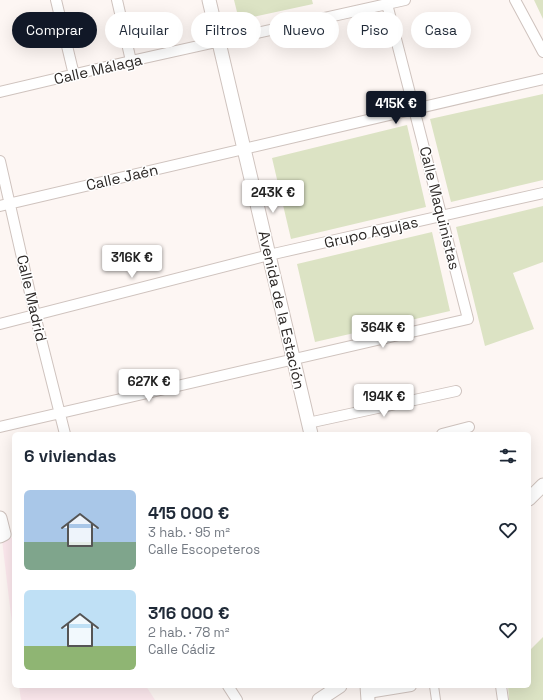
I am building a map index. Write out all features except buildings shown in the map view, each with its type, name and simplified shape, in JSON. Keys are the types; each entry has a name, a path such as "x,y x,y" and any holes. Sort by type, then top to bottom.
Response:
{"street":[{"path":"56,0 74,75"},
{"path":"117,0 131,61"},
{"name":"Avenida de la Estación","path":"209,0 212,12"},
{"name":"Calle Málaga","path":"261,32 405,0"},
{"path":"515,0 543,52"},
{"name":"Calle Maquinistas","path":"294,358 468,319 387,4"},
{"name":"Calle Málaga","path":"0,92 191,48"},
{"name":"Avenida de la Estación","path":"220,48 270,255 309,428"},
{"name":"Calle Jaén","path":"0,206 543,79"},
{"name":"Calle Madrid","path":"0,161 34,315 65,432"},
{"name":"Grupo Agujas","path":"0,324 270,255 543,193"},
{"path":"0,427 294,358"},
{"path":"309,428 456,391"},
{"path":"450,432 469,427"},
{"path":"531,497 543,485"},
{"path":"0,518 6,534"},
{"path":"229,688 237,700"},
{"path":"319,700 337,688"},
{"path":"373,694 402,688"},
{"path":"434,688 436,700"},
{"path":"501,688 503,700"}],"shaded area":[{"path":"12,538 12,623 2,540"},
{"path":"19,688 147,688 155,700 21,700"}],"green space":[{"path":"234,0 312,0 313,4 276,12 269,12 269,14 261,15 261,12 237,12"},
{"path":"534,0 543,0 543,19"},
{"path":"543,94 543,180 451,202 430,119"},
{"path":"407,125 426,207 291,239 272,158"},
{"path":"543,206 543,262 513,273 534,329 485,346 456,227"},
{"path":"432,232 450,311 315,342 297,264"},
{"path":"543,637 543,700 509,700 508,688 531,688 531,649"}]}
